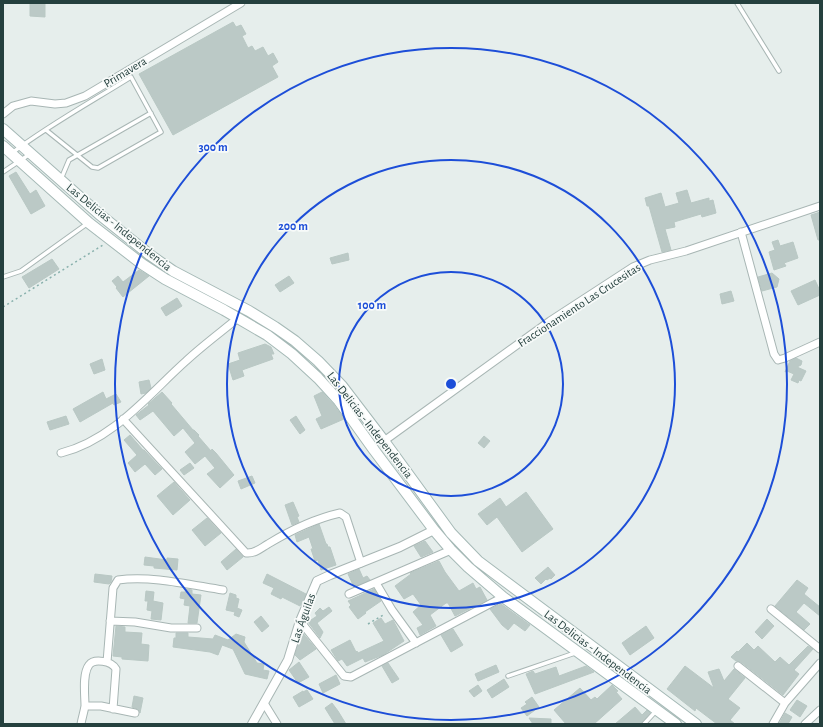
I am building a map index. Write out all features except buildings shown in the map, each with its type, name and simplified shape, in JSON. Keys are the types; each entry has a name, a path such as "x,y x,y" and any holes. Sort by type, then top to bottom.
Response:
{"main road":[{"name":"Las Delicias - Independencia","path":"3,129 124,234 173,271 249,311 295,341 342,386 403,466 451,533 478,562 696,724"},
{"name":"Las Delicias - Independencia","path":"3,146 21,160 89,223 165,279 238,318 292,354 318,378 339,401 391,474 434,530 468,567 503,597 675,723"},
{"path":"391,474 403,466"},
{"path":"645,701 652,692"}],"street":[{"name":"Primavera","path":"3,114 12,106 31,101 55,104 66,103 85,96 241,3"},
{"name":"Fraccionamiento Las Crucesitas","path":"384,441 550,321 632,267 650,260 686,251 820,206"},
{"path":"741,232 774,354 778,360 820,342"},
{"path":"61,453 87,443 108,431 123,419 186,360 238,318"},
{"path":"123,419 246,553 254,553 294,528 340,513 346,517 361,563"},
{"name":"Las Águilas","path":"252,724 288,660 300,621 317,581 400,548 434,530"},
{"path":"349,594 451,550"},
{"path":"110,663 110,620 113,588 118,580 132,578 181,583 223,590"},
{"path":"376,583 392,610 416,642"},
{"path":"300,621 344,676 351,677 503,597"},
{"path":"771,609 820,649"},
{"path":"110,620 135,622 171,628 197,628"},
{"path":"81,724 85,706 85,677 88,666 92,662 110,663 116,669 113,709"},
{"path":"773,724 785,703 820,663"},
{"path":"738,666 785,703"},
{"path":"264,703 277,724"},
{"path":"85,706 101,706 135,713"},
{"path":"805,724 820,710"}],"lane":[{"path":"737,3 779,71"},
{"path":"12,153 22,145 46,130 131,77 161,132 98,168 92,167 76,156 46,130"},
{"path":"60,179 69,160 151,113"},
{"path":"3,172 31,154"},
{"path":"3,277 21,271 89,223"},
{"path":"508,676 578,652"},
{"path":"644,724 657,710"}],"path":[{"path":"3,307 112,240"},
{"path":"368,624 392,610"}]}
